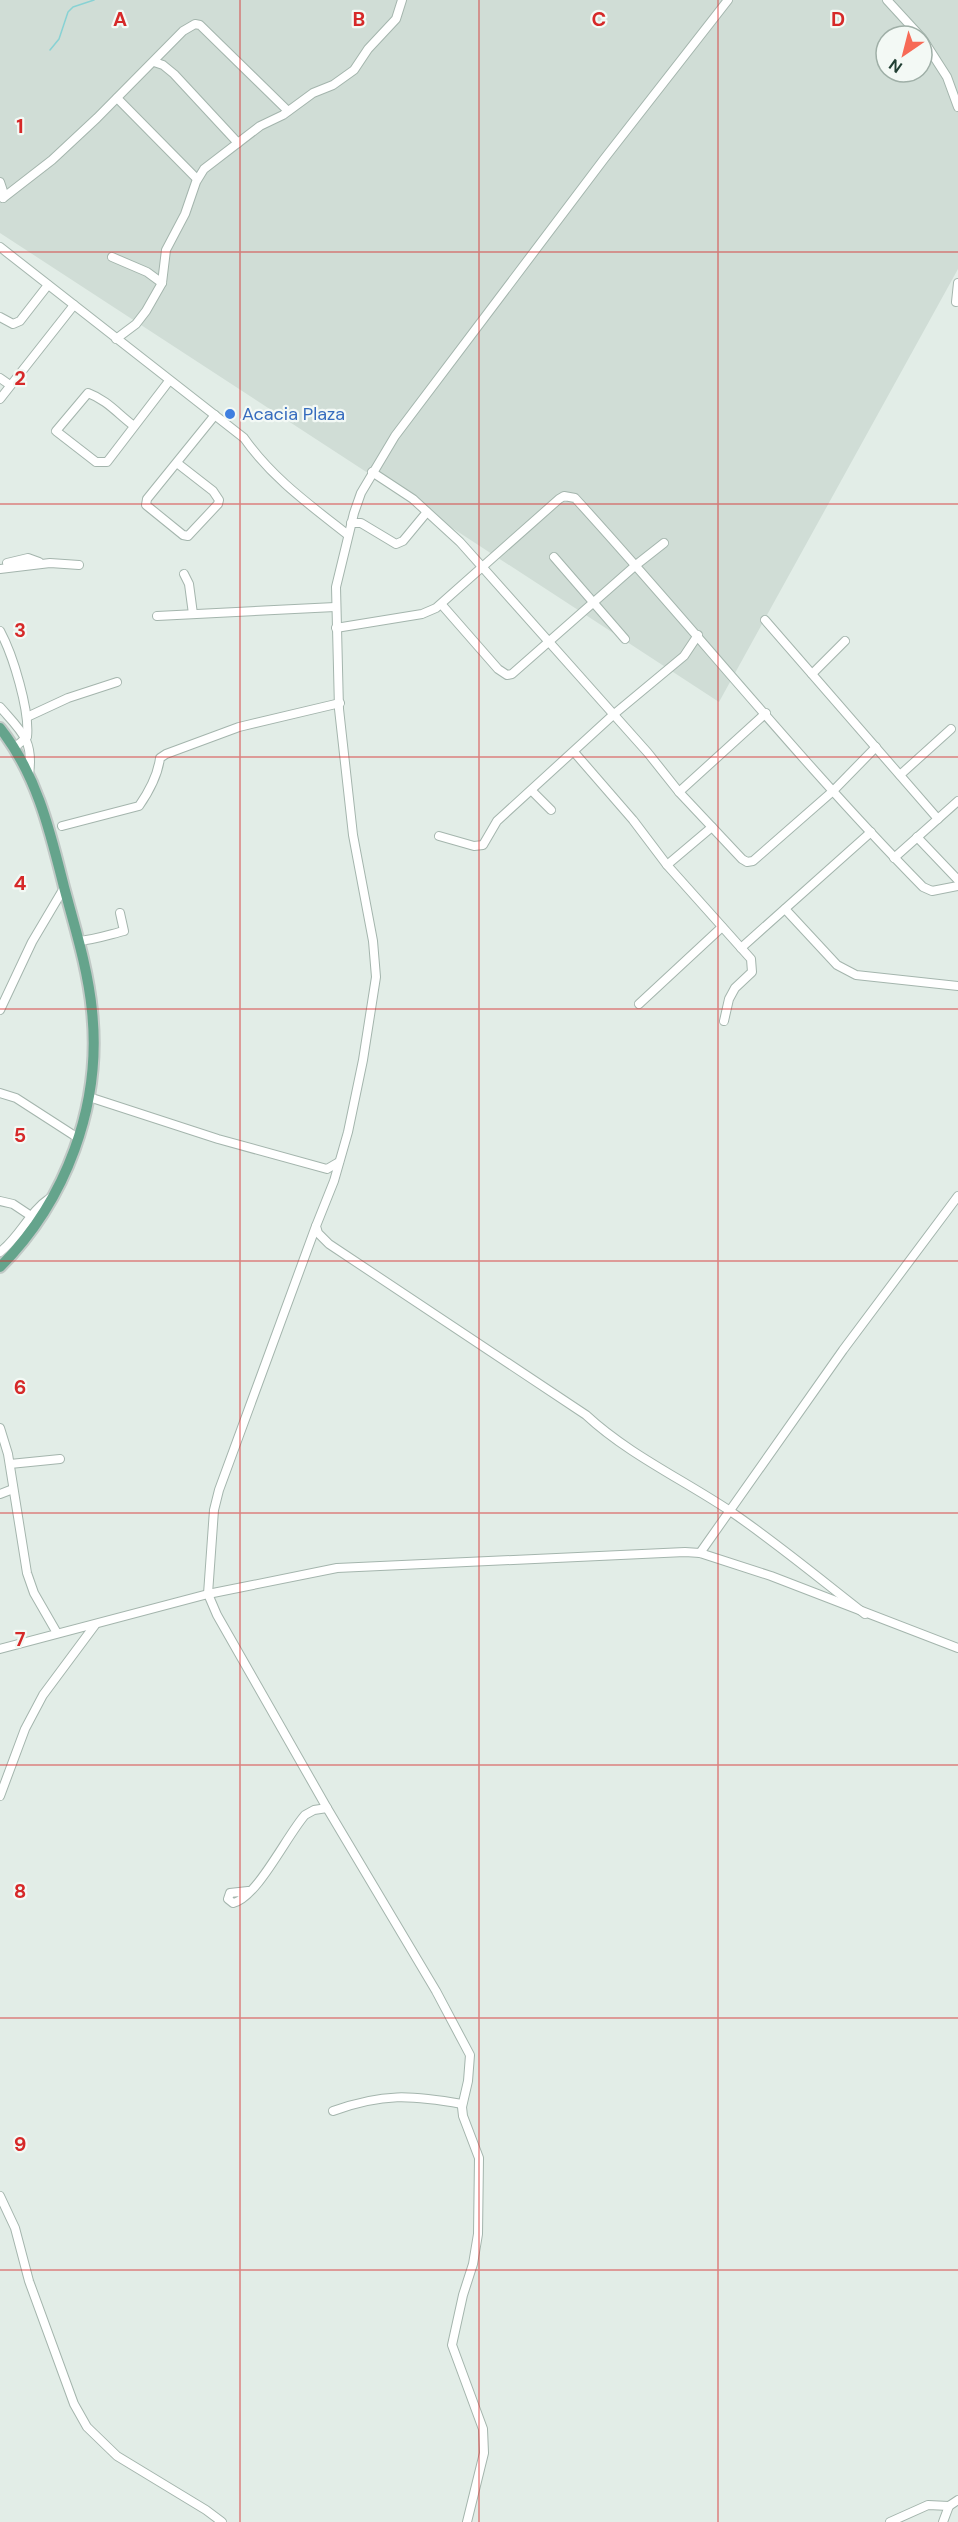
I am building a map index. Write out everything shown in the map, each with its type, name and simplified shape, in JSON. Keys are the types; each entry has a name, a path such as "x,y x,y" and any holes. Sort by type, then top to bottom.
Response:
{"main road":[{"path":"0,728 29,774 47,820 86,970 93,1021 89,1097 78,1138 55,1195 26,1238 0,1267"}],"street":[{"path":"116,339 136,324 162,283 166,250 185,214 197,179 204,169 260,126 288,111 312,93 333,85 354,70 368,49 396,20 402,0"},
{"path":"887,0 909,24"},
{"path":"467,2522 485,2442 483,2429 452,2345 463,2295 473,2264 478,2234 479,2161 463,2116 462,2104 471,2061 468,2049 239,1658 208,1594 214,1510 219,1490 334,1181 358,1091 376,977 373,941 353,835 340,703 335,607 336,587 351,523 361,493 372,472 422,400 726,1"},
{"path":"2,200 52,160 183,32 195,24 200,25 288,111"},
{"path":"934,57 947,77 958,107"},
{"path":"154,62 169,70 238,143"},
{"path":"117,98 197,179"},
{"path":"0,182 4,194 2,200"},
{"path":"0,248 244,438 260,461 284,484 348,535"},
{"path":"112,257 147,272 162,283"},
{"path":"956,302 958,284"},
{"path":"0,317 13,324 20,321 48,285"},
{"path":"0,399 74,305"},
{"path":"0,378 10,385"},
{"path":"134,426 112,406 88,393 56,431 96,462 107,462 169,381"},
{"path":"177,463 213,491 219,500 218,504 188,536 183,535 146,505 147,499 215,415"},
{"path":"372,472 412,499 460,542 648,753 679,792 747,862 753,861 833,791 876,747"},
{"path":"336,628 422,614 442,605 559,499 569,495 575,498 636,565 894,858 923,887 932,891 958,886"},
{"path":"351,523 362,523 396,544 403,542 428,512"},
{"path":"442,605 503,673 512,674 664,543"},
{"path":"554,557 625,639"},
{"path":"0,567 42,564 79,565"},
{"path":"184,574 189,584 193,614"},
{"path":"158,616 335,607"},
{"path":"765,620 938,819"},
{"path":"0,631 22,695 27,717 27,737 31,758 29,774"},
{"path":"439,836 474,846 483,844 497,821 613,715 684,656 698,635"},
{"path":"812,674 845,641"},
{"path":"27,717 68,698 117,682"},
{"path":"62,826 139,806 150,788 160,758 166,754 239,727 340,703"},
{"path":"0,707 27,737"},
{"path":"679,792 766,713"},
{"path":"900,776 951,729"},
{"path":"14,748 27,737"},
{"path":"574,752 633,820 667,865 751,959 753,966 748,977 735,988 729,999 724,1021"},
{"path":"532,791 551,810"},
{"path":"894,858 958,801"},
{"path":"667,865 712,827"},
{"path":"741,948 871,832"},
{"path":"917,837 958,880"},
{"path":"0,1010 32,942 64,888"},
{"path":"785,909 837,965 856,975 958,986"},
{"path":"78,941 97,940 111,933 124,931 120,914"},
{"path":"639,1004 722,927"},
{"path":"0,1093 16,1098 78,1138"},
{"path":"89,1097 218,1139 327,1169 334,1181"},
{"path":"327,1169 339,1162"},
{"path":"0,1252 41,1204 55,1195"},
{"path":"700,1553 830,1369 958,1196"},
{"path":"0,1201 13,1204 31,1216"},
{"path":"316,1226 318,1233 329,1244 577,1409 619,1444 637,1452 731,1512 791,1555 865,1614"},
{"path":"0,1428 10,1464 30,1582 57,1633"},
{"path":"10,1464 60,1459"},
{"path":"0,1494 13,1489"},
{"path":"0,1649 208,1594 360,1565 656,1552 700,1553 771,1576 958,1648"},
{"path":"0,1796 25,1729 43,1695 95,1625"},
{"path":"248,1891 263,1876 304,1815 314,1810 327,1808"},
{"path":"333,2111 373,2099 393,2096 423,2097 462,2104"},
{"path":"0,2196 15,2228 30,2281 74,2404 87,2427 117,2456 222,2522"},
{"path":"943,2522 949,2506 958,2500"},
{"path":"890,2522 928,2505 949,2506"}],"shaded area":[{"path":"0,0 958,0 958,269 719,702 0,233"}],"waterway":[{"path":"50,50 59,39 68,12 73,7 94,0"}],"place":[{"name":"Acacia Plaza","path":"230,414"}]}
